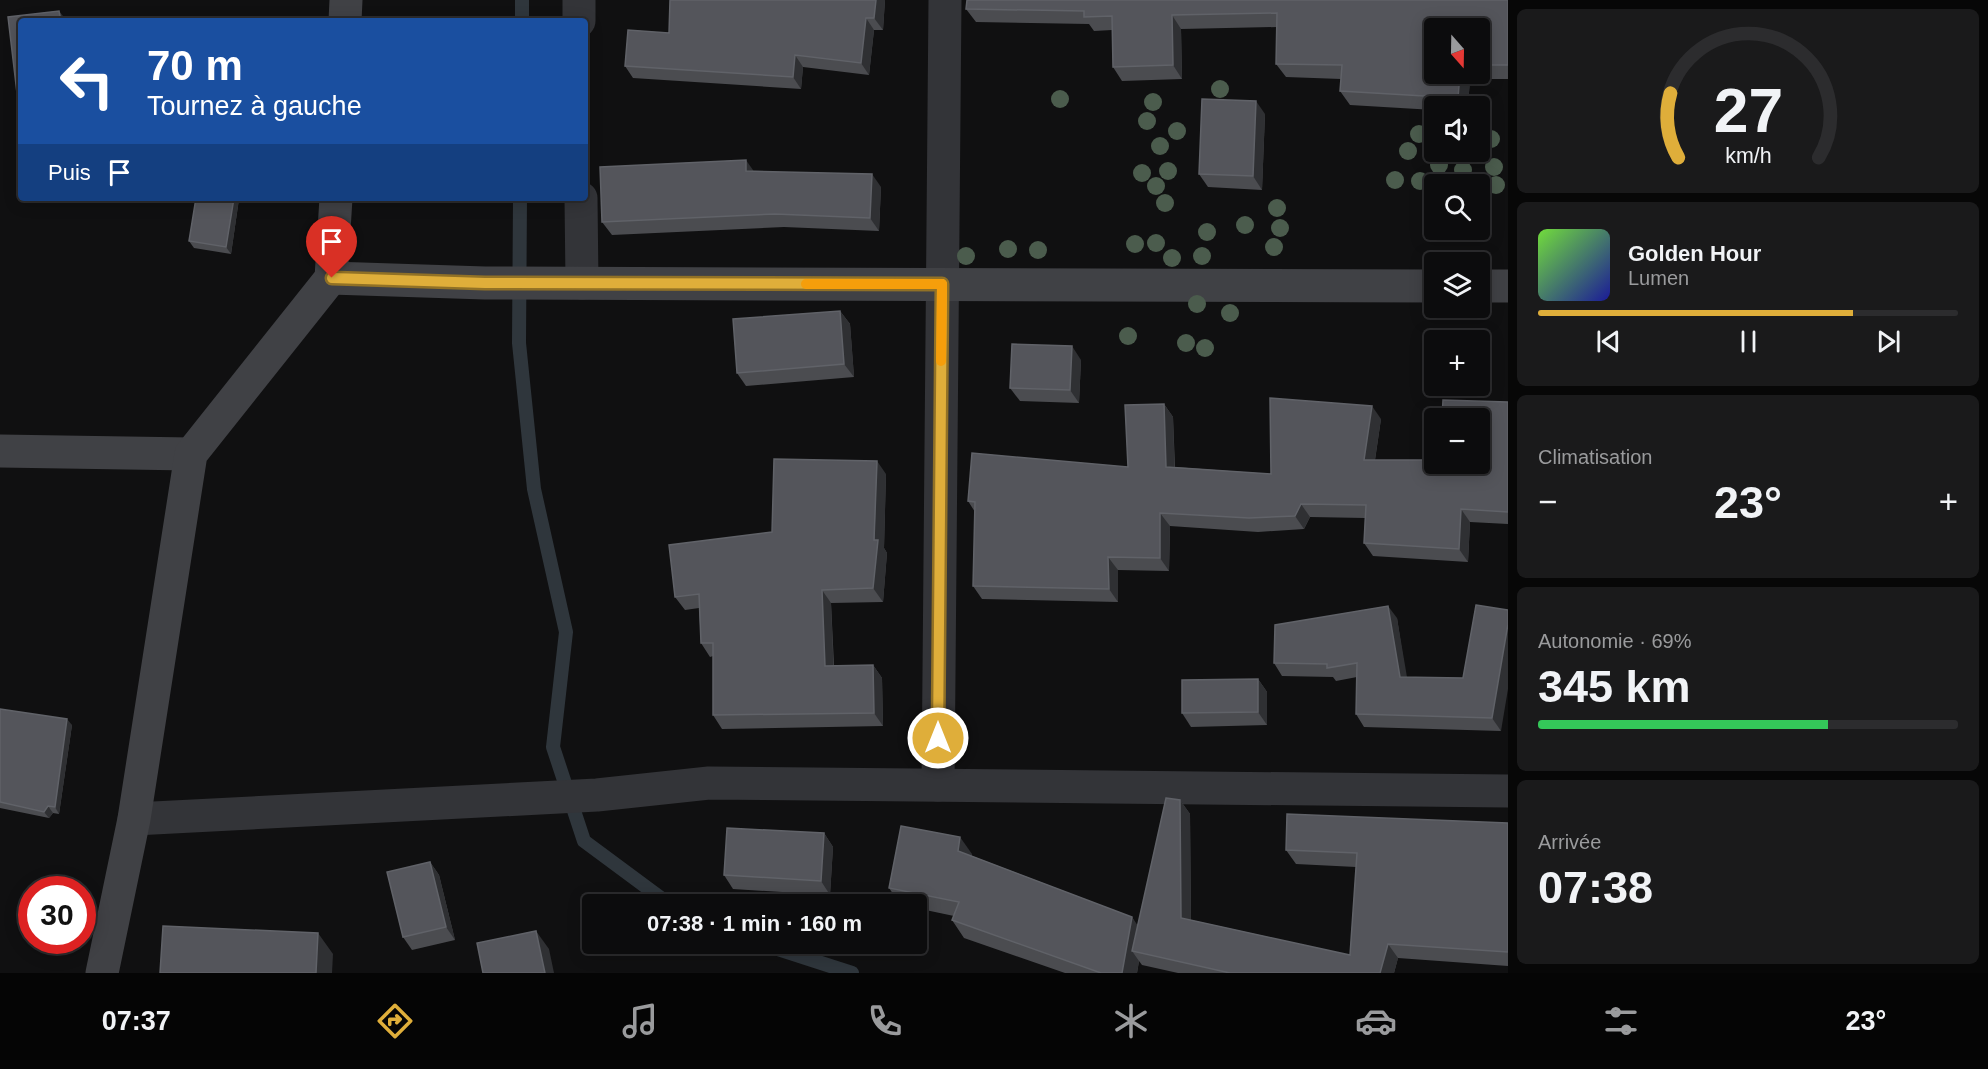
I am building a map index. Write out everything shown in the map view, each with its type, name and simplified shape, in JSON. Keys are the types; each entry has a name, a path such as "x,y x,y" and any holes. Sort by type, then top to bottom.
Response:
{"street":[{"path":"345,18 346,0"},
{"path":"579,0 579,18"},
{"path":"938,785 945,0"},
{"path":"102,973 134,819 191,454 332,278 336,201"},
{"path":"572,283 581,201"},
{"path":"332,278 485,283 1424,286"},
{"path":"1490,286 1508,286"},
{"path":"0,451 191,454"},
{"path":"134,819 597,795 709,783 1508,790"}],"building":[{"path":"670,0 876,0 874,18 866,18 861,63 795,55 793,77 625,66 628,30 669,33"},
{"path":"967,0 1508,0 1508,65 1490,65 1490,18 1424,18 1424,84 1459,84 1458,96 1424,96 1340,91 1342,65 1276,64 1277,13 1172,15 1173,65 1113,67 1112,16 1084,17 1084,11 966,9"},
{"path":"59,11 60,18 18,18 18,102 8,17"},
{"path":"1202,99 1256,101 1253,176 1199,174"},
{"path":"746,160 746,171 872,174 870,218 775,214 602,222 600,167"},
{"path":"196,201 234,201 226,247 189,241"},
{"path":"840,311 844,364 737,373 733,319"},
{"path":"1012,344 1072,346 1070,390 1010,388"},
{"path":"1270,398 1372,406 1364,460 1424,460 1424,474 1490,474 1490,408 1443,408 1443,400 1508,402 1508,512 1461,509 1459,549 1364,543 1366,505 1301,504 1295,516 1249,518 1160,513 1160,558 1108,557 1109,589 973,586 975,502 968,501 972,453 1128,467 1125,405 1164,404 1166,467 1271,474"},
{"path":"774,459 877,461 874,540 878,540 873,588 822,590 825,666 873,665 874,713 713,715 713,643 701,643 699,594 675,597 669,545 772,532"},
{"path":"1476,605 1508,610 1508,624 1492,718 1356,714 1357,663 1327,668 1327,664 1274,663 1275,625 1388,606 1400,677 1463,678"},
{"path":"1258,679 1258,712 1182,713 1182,680"},
{"path":"0,709 67,719 55,807 48,806 44,812 0,802"},
{"path":"1166,798 1180,800 1181,918 1350,955 1357,853 1286,850 1287,814 1508,823 1508,952 1388,944 1380,973 1230,973 1132,951"},
{"path":"901,826 960,837 958,851 1132,917 1122,973 1101,973 952,920 959,902 889,888"},
{"path":"727,828 824,833 821,881 724,875"},
{"path":"430,862 446,927 403,937 387,872"},
{"path":"163,926 318,933 316,973 160,973"},
{"path":"536,931 545,973 483,973 477,943"}],"waterway":[{"path":"522,0 522,18"},
{"path":"520,201 519,343 534,489 566,632 553,747 584,841 656,894"},
{"path":"793,954 852,973"}],"slow traffic":[{"path":"806,284 942,284 941,361"}],"route":[{"path":"332,278 485,283 942,284 938,738"}]}
